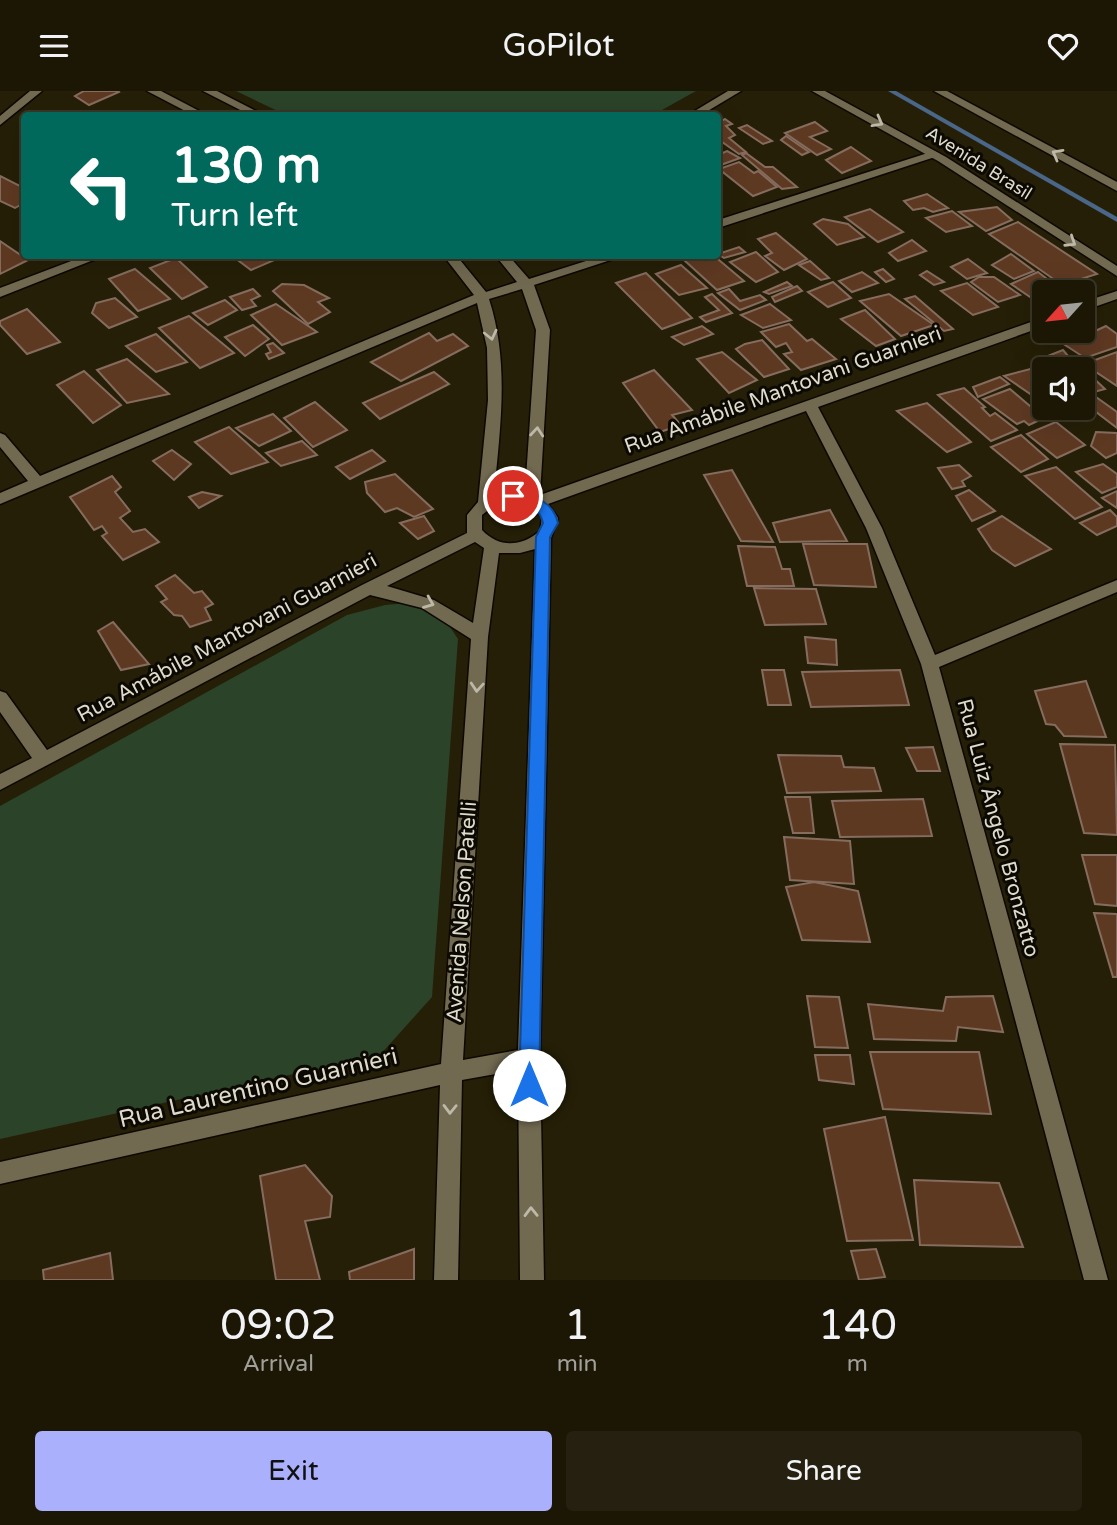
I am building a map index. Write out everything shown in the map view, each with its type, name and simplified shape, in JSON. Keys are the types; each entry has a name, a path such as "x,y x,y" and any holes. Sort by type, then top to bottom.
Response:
{"street":[{"path":"0,122 37,91"},
{"path":"152,91 195,112"},
{"path":"208,91 252,112"},
{"path":"699,112 736,91"},
{"name":"Avenida Brasil","path":"817,91 934,154 1117,272"},
{"name":"Avenida Brasil","path":"939,91 1117,187"},
{"path":"721,223 934,154"},
{"path":"0,293 89,259"},
{"path":"452,259 482,297 494,347 496,378 485,504"},
{"path":"504,259 527,285 543,330 544,352 534,501"},
{"path":"0,499 312,365 482,297 608,259"},
{"path":"1096,302 1117,295"},
{"name":"Rua Amábile Mantovani Guarnieri","path":"534,501 1032,326"},
{"name":"Rua Luiz Ângelo Bronzatto","path":"810,405 874,528 930,664 1096,1280"},
{"path":"0,438 38,483"},
{"path":"502,497 534,501 550,518 549,528 543,537 531,545 516,549 484,541 472,526 473,516 485,504 502,497"},
{"path":"532,1280 529,1058 543,537"},
{"name":"Rua Amábile Mantovani Guarnieri","path":"0,783 368,589 484,541"},
{"name":"Avenida Nelson Patelli","path":"446,1280 451,1072 484,541"},
{"path":"930,664 1117,586"},
{"path":"368,589 425,600 454,616 480,637"},
{"path":"0,698 43,759"},
{"name":"Rua Laurentino Guarnieri","path":"0,1173 451,1072 529,1058"}],"green space":[{"path":"236,91 696,91 658,112 280,112"},
{"path":"419,602 442,615 458,639 432,997 380,1055 0,1139 0,806 347,615 385,605"}],"building":[{"path":"84,91 119,92 89,105 75,96"},
{"path":"725,119 732,124 726,126 735,135 729,138 746,152 739,154 721,141 721,121"},
{"path":"815,122 827,131 810,137 831,149 817,155 785,133"},
{"path":"747,125 772,141 763,144 739,128"},
{"path":"786,136 809,152 802,155 781,140"},
{"path":"851,147 871,161 842,173 826,160"},
{"path":"727,151 740,158 721,165 721,154"},
{"path":"746,153 765,167 773,167 797,187 782,189 742,155"},
{"path":"739,162 754,173 758,171 777,187 753,196 721,168"},
{"path":"0,176 21,186 21,205 15,208 0,201"},
{"path":"927,194 948,208 933,212 924,208 913,210 904,201"},
{"path":"997,207 1012,220 986,231 959,212"},
{"path":"870,209 903,232 878,242 845,217"},
{"path":"952,211 972,226 946,232 926,218"},
{"path":"823,219 848,224 864,237 837,245 814,224"},
{"path":"1018,222 1097,274 1078,280 1055,280 989,234"},
{"path":"776,233 807,259 784,270 765,256 772,253 758,239"},
{"path":"912,240 926,251 898,261 889,253"},
{"path":"0,241 21,255 21,259 28,260 0,274"},
{"path":"739,247 745,252 724,258 721,253"},
{"path":"756,252 778,272 756,282 730,262"},
{"path":"1011,254 1034,271 1014,279 992,265"},
{"path":"177,259 207,287 182,299 150,268"},
{"path":"236,259 277,259 251,270"},
{"path":"718,259 744,281 717,290 684,260"},
{"path":"968,259 987,273 967,279 951,267"},
{"path":"810,261 829,278 821,280 799,265"},
{"path":"681,265 707,288 679,295 656,274"},
{"path":"135,269 170,299 138,311 109,279"},
{"path":"883,269 894,279 886,282 875,272"},
{"path":"927,271 944,282 934,285 920,275"},
{"path":"862,272 878,283 852,292 839,281"},
{"path":"1038,272 1048,280 1032,280 1030,297 1011,284"},
{"path":"646,273 692,318 662,329 616,283"},
{"path":"979,277 994,277 1020,295 998,302 971,282"},
{"path":"787,282 792,286 769,294 764,292"},
{"path":"833,282 851,298 828,307 808,292"},
{"path":"967,283 998,307 973,315 941,291"},
{"path":"282,284 304,285 329,298 318,302 330,312 308,324 273,291"},
{"path":"797,286 802,291 775,302 772,297"},
{"path":"253,289 260,296 251,300 256,306 242,310 230,297"},
{"path":"729,289 740,301 760,295 766,300 740,310 718,293"},
{"path":"712,294 732,313 706,322 700,317 719,310 705,297"},
{"path":"889,294 934,325 901,336 860,301"},
{"path":"915,296 953,329 944,331 905,299"},
{"path":"115,298 137,317 109,328 92,313 96,303"},
{"path":"225,300 237,310 208,325 193,313"},
{"path":"276,304 317,332 282,345 251,315"},
{"path":"770,304 791,320 763,328 741,315"},
{"path":"27,309 60,342 27,354 0,325 0,321"},
{"path":"865,310 895,339 876,346 841,319"},
{"path":"189,316 234,353 200,368 159,328"},
{"path":"789,324 807,341 812,339 836,359 801,370 784,354 792,352 786,343 776,347 761,332"},
{"path":"253,325 269,339 245,356 225,337"},
{"path":"702,326 713,334 684,345 672,337"},
{"path":"1106,326 1117,334 1117,347 1083,357 1065,345 1096,343 1096,331"},
{"path":"429,333 437,341 453,334 468,346 401,381 371,362"},
{"path":"156,334 187,362 156,372 126,346"},
{"path":"762,340 789,369 764,377 736,349"},
{"path":"273,343 284,353 269,359 266,354 271,352 267,345"},
{"path":"1063,350 1069,357 1045,357"},
{"path":"722,352 757,380 729,393 697,359"},
{"path":"1117,352 1117,386 1095,371 1095,360"},
{"path":"127,359 169,394 127,403 97,370"},
{"path":"1032,369 1032,395 1004,376"},
{"path":"654,370 692,410 672,415 681,425 660,432 623,383"},
{"path":"84,371 121,405 93,423 57,385"},
{"path":"434,372 449,384 380,419 363,403"},
{"path":"1000,377 1009,384 978,397 973,387"},
{"path":"1095,380 1105,389 1095,392"},
{"path":"964,388 985,407 982,408 990,416 995,413 1017,430 991,441 938,395"},
{"path":"1010,389 1032,408 1032,420 1040,420 1029,425 1024,421 1017,424 983,399"},
{"path":"1095,397 1117,412 1117,428 1095,411"},
{"path":"315,402 347,430 313,447 284,418"},
{"path":"927,403 971,442 947,452 897,411"},
{"path":"273,414 291,431 259,446 236,428"},
{"path":"1056,422 1085,445 1057,458 1027,434"},
{"path":"229,427 268,462 231,474 195,442"},
{"path":"1096,432 1117,433 1117,453 1106,458 1091,446"},
{"path":"1021,435 1048,459 1021,472 991,447"},
{"path":"302,441 317,455 281,466 266,453"},
{"path":"172,450 191,464 174,480 153,461"},
{"path":"372,450 385,461 350,479 336,467"},
{"path":"1103,464 1117,474 1117,487 1102,493 1076,472"},
{"path":"959,465 971,476 962,481 965,486 952,489 938,468"},
{"path":"1056,467 1102,507 1075,519 1025,476"},
{"path":"732,470 773,542 741,541 704,475"},
{"path":"395,474 433,509 414,517 397,508 385,512 367,493 365,482"},
{"path":"112,476 121,487 115,492 130,511 120,518 133,532 145,529 159,542 123,560 102,536 107,533 102,526 94,530 70,497"},
{"path":"969,490 995,511 972,521 956,496"},
{"path":"1117,491 1117,508 1102,498"},
{"path":"202,492 221,496 199,508 189,497"},
{"path":"830,510 847,541 780,542 773,523"},
{"path":"1110,510 1117,517 1117,526 1097,535 1080,523"},
{"path":"424,516 434,531 418,539 400,523"},
{"path":"1002,516 1051,549 1015,566 992,550 978,529"},
{"path":"803,544 867,544 876,587 814,585"},
{"path":"738,546 775,547 782,569 790,569 794,586 747,586"},
{"path":"175,575 194,593 202,591 213,604 205,608 211,620 190,627 182,616 174,615 161,602 167,599 156,586"},
{"path":"754,588 816,589 826,624 765,625"},
{"path":"113,622 149,664 121,670 98,631"},
{"path":"805,637 836,640 837,665 808,663"},
{"path":"762,670 784,670 791,705 768,705"},
{"path":"900,670 909,705 811,707 802,672"},
{"path":"1086,681 1106,737 1064,736 1055,725 1046,724 1035,691"},
{"path":"1060,744 1115,745 1117,835 1084,833"},
{"path":"933,747 940,771 917,771 906,748"},
{"path":"778,755 841,756 844,767 874,768 881,791 787,793"},
{"path":"785,797 810,797 814,833 793,833"},
{"path":"923,799 932,836 840,837 832,801"},
{"path":"784,837 850,841 854,884 790,880"},
{"path":"1082,855 1117,855 1117,906 1095,904"},
{"path":"814,882 858,891 870,942 802,940 786,887"},
{"path":"1094,913 1117,914 1117,977 1113,977"},
{"path":"807,996 839,997 848,1048 815,1047"},
{"path":"993,996 1003,1032 958,1027 956,1041 874,1039 868,1004 943,1011 946,997"},
{"path":"870,1052 979,1052 991,1114 883,1109"},
{"path":"815,1055 850,1055 854,1084 819,1080"},
{"path":"885,1117 913,1240 847,1241 824,1129"},
{"path":"305,1165 332,1196 330,1217 305,1221 320,1280 276,1280 260,1176"},
{"path":"914,1180 999,1183 1023,1247 920,1245"},
{"path":"414,1249 414,1280 350,1280 349,1272"},
{"path":"876,1249 885,1277 859,1280 851,1251"},
{"path":"110,1253 113,1280 44,1280 43,1270"}],"waterway":[{"path":"891,91 1117,220"}],"route":[{"path":"513,496 537,502 548,513 551,523 543,537 529,1085"}]}
